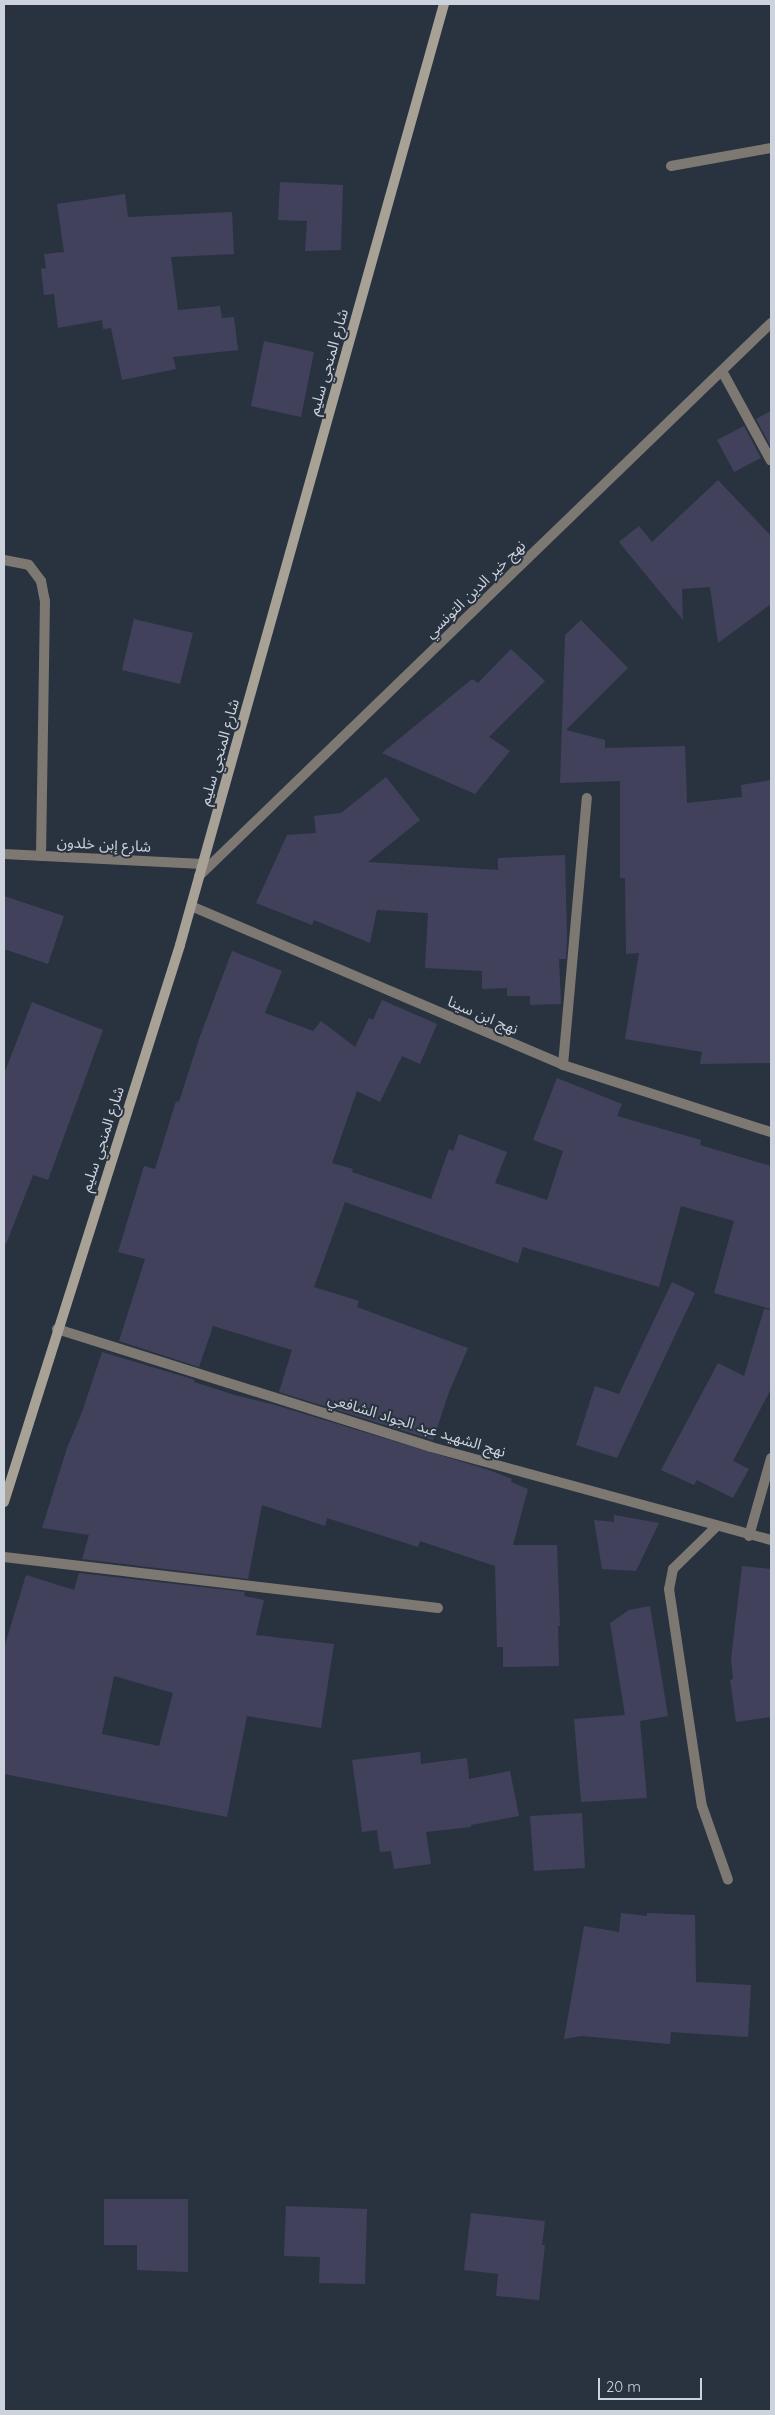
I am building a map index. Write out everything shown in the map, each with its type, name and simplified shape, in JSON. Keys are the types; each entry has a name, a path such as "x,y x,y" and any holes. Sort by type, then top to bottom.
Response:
{"street":[{"name":"شارع المنجي سليم","path":"4,1502 191,906 444,4"},
{"path":"671,166 771,148"},
{"name":"نهج خير الدين التونسي","path":"199,876 771,323"},
{"path":"722,371 771,461"},
{"path":"4,560 29,565 41,581 45,601 41,856"},
{"path":"563,1065 586,798"},
{"name":"شارع إبن خلدون","path":"4,854 203,864"},
{"name":"نهج ابن سينا","path":"191,906 563,1065 771,1132"},
{"name":"نهج الشهيد عبد الجواد الشافعي","path":"57,1329 431,1447 749,1536 771,1540"},
{"path":"749,1536 771,1458"},
{"path":"716,1526 673,1569 669,1589 670,1609 702,1806 728,1880"},
{"path":"4,1556 438,1608"}],"building":[{"path":"280,182 343,185 341,250 305,251 307,221 278,220"},
{"path":"125,194 128,217 232,212 234,254 171,257 178,310 220,306 222,318 234,317 238,350 173,357 176,369 122,380 111,328 103,329 102,320 58,328 54,294 44,295 41,269 46,268 44,254 64,252 57,204"},
{"path":"264,341 314,352 301,417 251,406"},
{"path":"771,411 771,447 756,419"},
{"path":"744,426 761,458 734,472 717,440"},
{"path":"718,480 771,536 771,604 718,643 710,587 682,589 683,620 619,542 639,526 652,542"},
{"path":"134,619 193,633 180,684 122,670"},
{"path":"581,620 628,668 566,730 605,740 605,748 685,746 687,803 742,797 741,785 771,780 771,1063 700,1064 702,1052 625,1039 639,953 626,954 625,878 620,878 620,781 560,783 565,635"},
{"path":"511,649 545,681 489,737 510,751 475,794 382,753 472,679 478,683"},
{"path":"386,777 420,820 368,862 498,870 498,858 565,855 567,939 566,959 559,959 561,1004 530,1005 530,996 507,996 507,988 482,989 482,971 425,968 428,913 377,910 370,943 314,920 312,925 256,903 287,835 316,833 314,816 341,813"},
{"path":"4,896 64,916 48,964 4,949"},
{"path":"232,951 282,971 265,1013 313,1031 321,1021 355,1047 369,1018 373,1020 382,1000 437,1024 420,1064 402,1056 380,1102 357,1091 332,1163 353,1169 352,1172 431,1199 449,1149 453,1151 459,1134 507,1152 495,1183 547,1200 563,1151 533,1140 557,1078 622,1104 617,1116 701,1140 700,1145 771,1166 771,1309 714,1293 734,1221 681,1206 659,1287 523,1247 518,1263 345,1202 314,1287 359,1301 357,1307 468,1348 449,1392 433,1440 279,1392 292,1350 213,1326 199,1367 119,1341 145,1259 118,1252 144,1166 155,1169 176,1101 179,1102 199,1039"},
{"path":"32,1002 103,1030 48,1180 33,1175 6,1244 4,1243 4,1074"},
{"path":"672,1282 695,1293 617,1458 576,1445 595,1386 619,1394"},
{"path":"764,1309 771,1310 771,1389 733,1461 749,1469 733,1498 697,1480 694,1485 661,1470 718,1363 744,1376"},
{"path":"102,1352 195,1380 194,1382 235,1395 275,1405 489,1470 512,1479 511,1482 528,1489 513,1545 557,1545 560,1626 558,1626 559,1666 503,1667 503,1647 497,1647 495,1566 420,1541 418,1547 327,1518 325,1526 262,1505 248,1579 82,1559 89,1535 42,1528 67,1448 82,1412"},
{"path":"614,1515 659,1523 636,1571 602,1569 594,1520 614,1522"},
{"path":"742,1566 771,1569 771,1717 736,1722 730,1680 733,1679 731,1659"},
{"path":"79,1573 245,1592 244,1596 264,1600 256,1635 334,1644 321,1728 247,1716 227,1817 4,1774 4,1648 26,1575 74,1590","holes":["114,1676 173,1693 159,1746 102,1734"]},
{"path":"650,1606 668,1716 640,1721 647,1798 581,1802 574,1719 625,1715 610,1623 629,1610"},
{"path":"420,1752 421,1764 467,1758 469,1779 510,1771 519,1816 471,1825 471,1827 426,1832 431,1864 394,1869 391,1851 380,1852 377,1830 362,1832 352,1760"},
{"path":"582,1813 585,1868 534,1871 530,1816"},
{"path":"621,1913 647,1916 647,1913 695,1915 696,1982 751,1985 748,2037 671,2032 670,2044 582,2036 564,2039 584,1926 619,1932"},
{"path":"104,2199 188,2199 188,2272 137,2270 137,2245 104,2245"},
{"path":"286,2206 367,2209 365,2284 319,2283 320,2257 284,2256"},
{"path":"471,2213 545,2221 542,2245 545,2245 539,2300 496,2296 498,2274 464,2270"}]}
